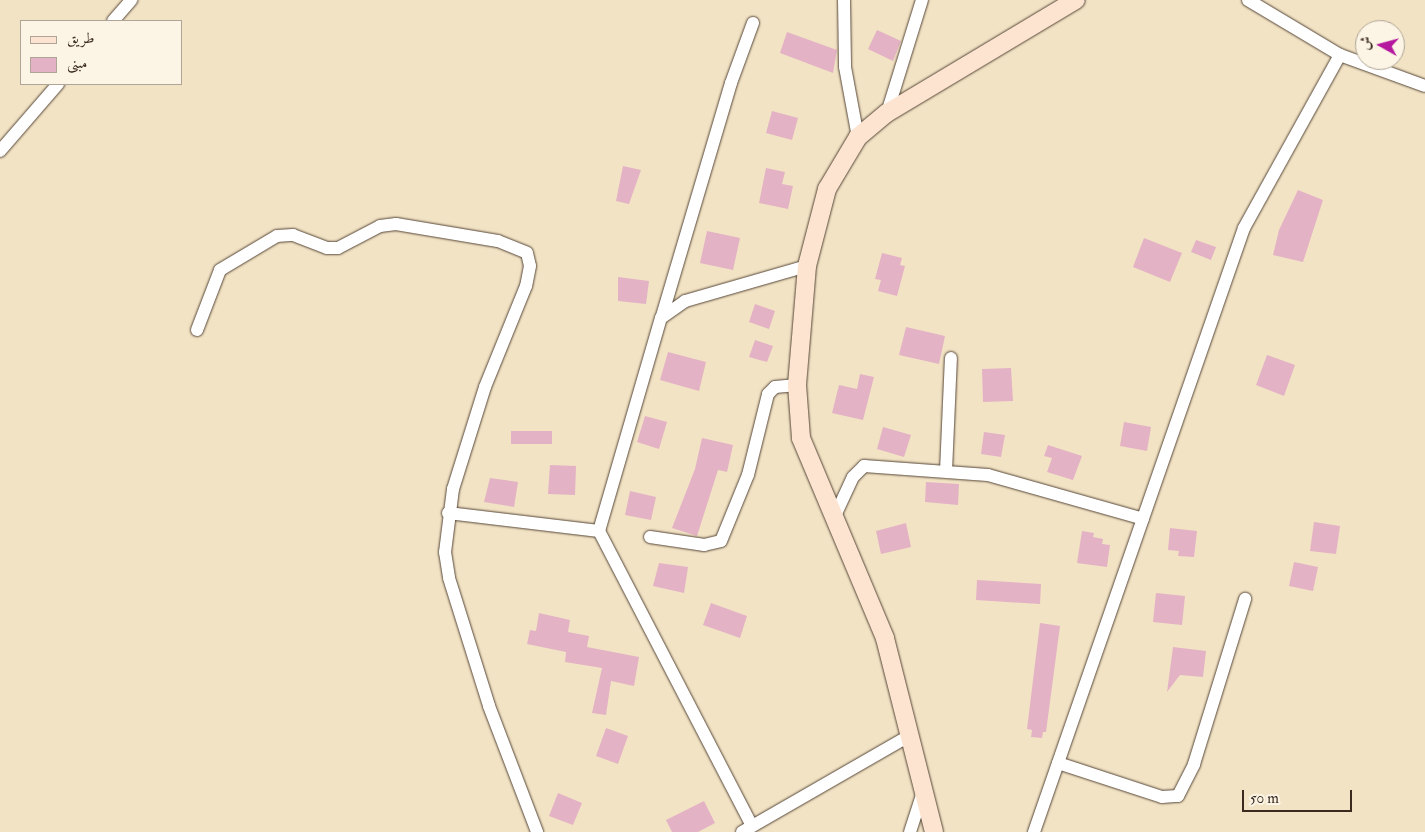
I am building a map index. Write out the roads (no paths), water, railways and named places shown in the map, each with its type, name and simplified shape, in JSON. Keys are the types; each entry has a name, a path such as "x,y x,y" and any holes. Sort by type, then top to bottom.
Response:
{"street":[{"path":"114,20 131,0"},
{"path":"844,0 845,67 858,137"},
{"path":"887,112 922,0"},
{"path":"934,832 885,638 833,520 801,438 797,385 807,266 827,189 858,137 887,112 1076,0"},
{"path":"1248,0 1340,55 1425,86"},
{"path":"753,23 715,134 599,531 747,829 911,735"},
{"path":"1034,832 1244,228 1340,55"},
{"path":"0,151 57,85"},
{"path":"197,330 220,270 277,236 293,235 327,248 338,248 380,226 396,224 498,241 521,248 529,260 529,276 485,386 448,513 445,552 449,578 489,706 537,832"},
{"path":"661,318 685,301 807,266"},
{"path":"946,471 951,358"},
{"path":"650,537 704,544 721,541 748,475 768,394 774,387 797,385"},
{"path":"833,520 853,477 861,467 946,471 1005,479 1143,519"},
{"path":"448,513 599,531"},
{"path":"1058,763 1162,797 1178,796 1194,764 1245,599"},
{"path":"910,832 924,789"}]}
